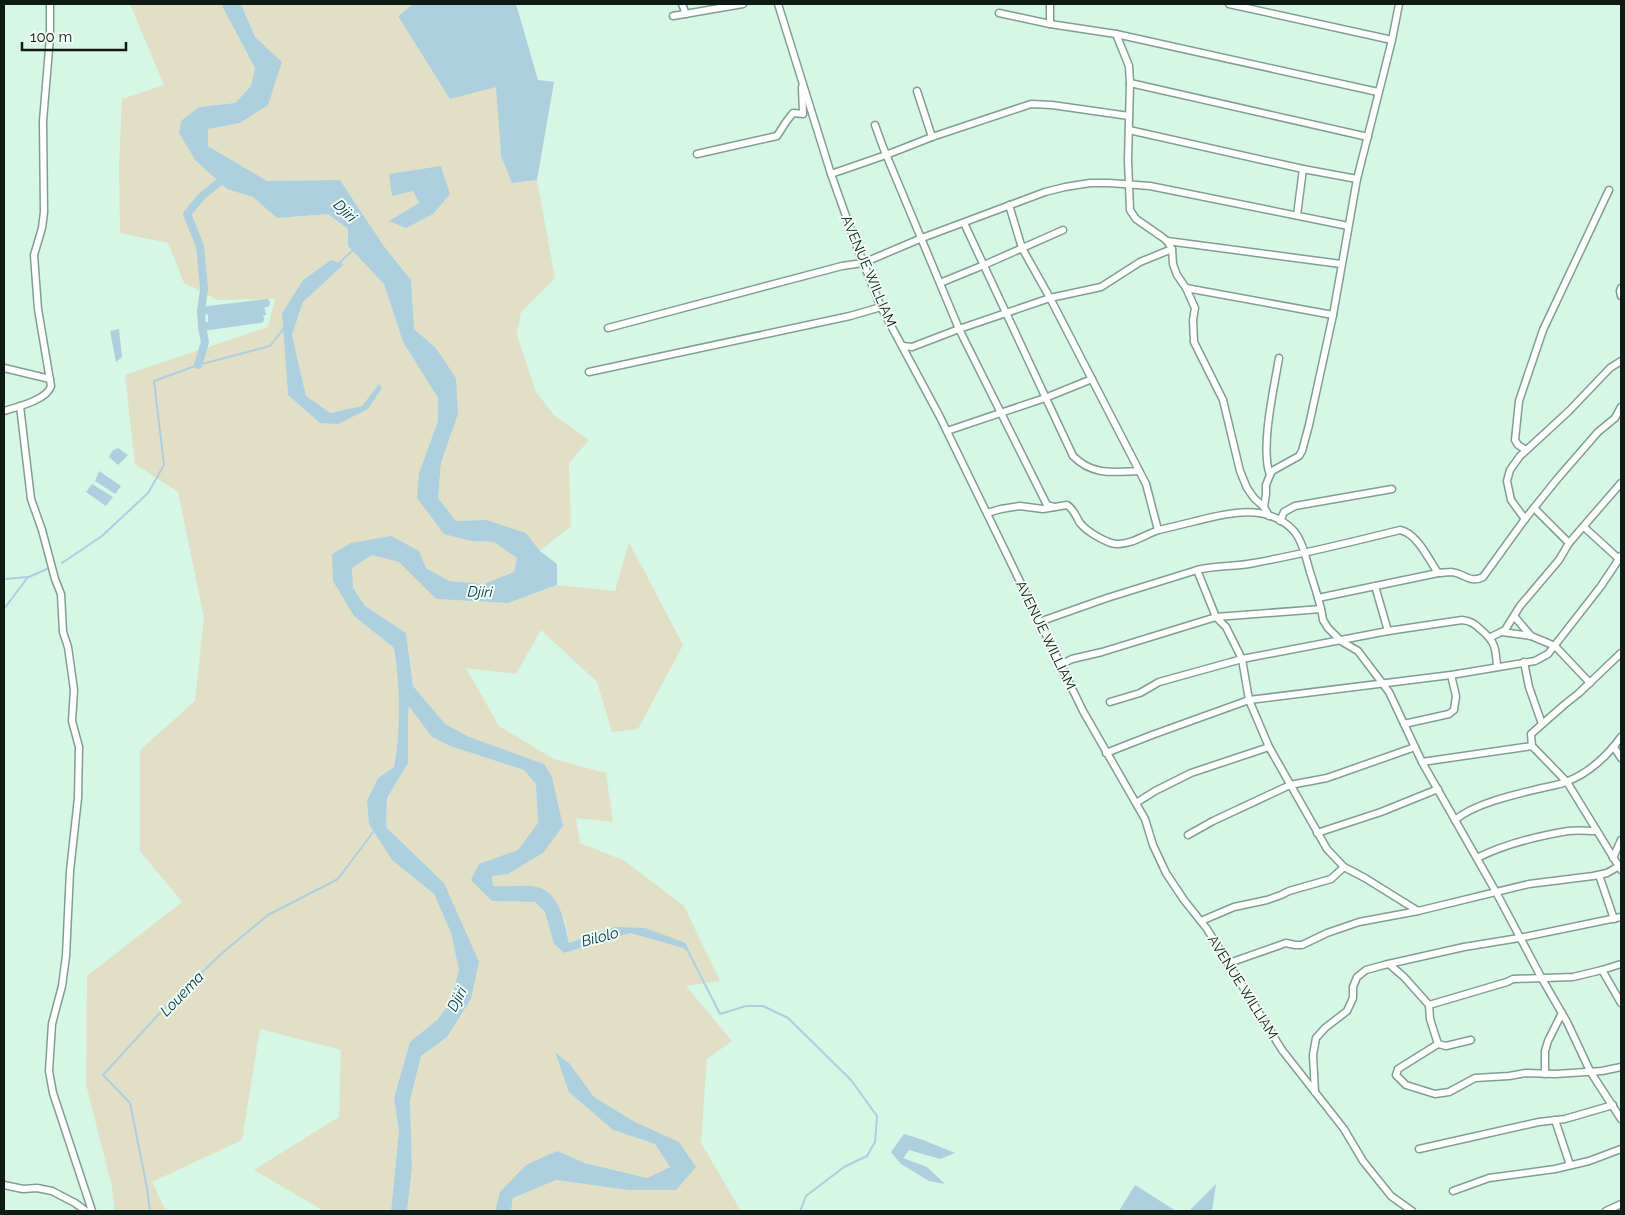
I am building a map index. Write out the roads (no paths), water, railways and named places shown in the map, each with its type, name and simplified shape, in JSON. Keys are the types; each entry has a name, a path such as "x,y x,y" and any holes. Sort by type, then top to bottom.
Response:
{"street":[{"path":"4,411 46,394 51,389 38,309 34,255 42,228 44,212 43,121 50,37 50,4"},
{"path":"682,4 686,14"},
{"path":"673,16 743,4"},
{"name":"AVENUE WILLIAM","path":"778,4 831,174 881,306 947,431 1060,665 1106,753 1146,818 1153,844 1166,873 1229,963 1282,1050 1344,1129 1363,1161 1391,1196 1412,1211"},
{"path":"1050,4 1050,24"},
{"path":"1230,4 1392,40"},
{"path":"1264,507 1266,485 1272,470 1299,456 1302,451 1334,315 1348,226 1358,179 1399,4"},
{"path":"999,14 1116,34 1378,92"},
{"path":"1116,34 1129,66 1130,210 1144,226 1167,241 1172,249 1173,264 1177,275 1186,288 1195,308 1193,320 1194,342 1223,400 1240,471 1247,488 1264,507 1269,516"},
{"path":"697,154 777,136 793,113 803,114 802,81"},
{"path":"1130,83 1368,137"},
{"path":"917,91 932,137"},
{"path":"831,174 886,156 932,137 1031,104 1052,105 1129,116"},
{"path":"875,125 958,329 1047,505 1056,508"},
{"path":"1129,130 1303,169 1358,179"},
{"path":"1297,216 1303,169"},
{"path":"608,328 863,262 1045,192 1090,183 1150,186 1348,226"},
{"path":"1526,450 1518,445 1515,440 1519,401 1543,330 1610,190"},
{"path":"1009,205 1022,248 1140,471 1148,492 1158,530"},
{"path":"964,223 1073,456 1083,466 1096,470 1140,471"},
{"path":"940,283 1063,230"},
{"path":"1167,241 1342,264"},
{"path":"903,346 912,347 958,329 1050,298 1101,287 1140,262 1172,249"},
{"path":"1186,288 1334,315"},
{"path":"1621,288 1621,296"},
{"path":"589,372 850,316 881,306"},
{"path":"1270,475 1266,461 1267,442 1279,358"},
{"path":"1525,519 1511,500 1507,481 1510,470 1526,450 1569,411 1610,368 1621,361"},
{"path":"4,368 50,379"},
{"path":"947,431 1045,398 1092,379"},
{"path":"20,406 31,499 42,530 54,579 61,594 63,632 68,647 74,690 72,721 80,747 78,798 70,871 66,956 62,986 52,1024 49,1072 53,1093 92,1211"},
{"path":"1318,598 1438,573 1451,572 1468,580 1477,580 1483,577 1525,519 1598,432 1614,418 1621,407"},
{"path":"1491,637 1505,630 1520,606 1559,560 1569,543 1621,483"},
{"path":"1280,521 1284,512 1295,506 1392,489"},
{"path":"987,513 1020,506 1043,509 1064,505 1070,506 1081,524 1090,532 1115,544 1128,542 1158,530 1240,512 1254,512 1269,516 1280,521 1293,531 1299,539 1305,554 1323,620 1341,641 1358,651 1389,692 1422,762 1496,892 1562,1014 1590,1072 1621,1116"},
{"path":"1534,508 1569,543"},
{"path":"1106,753 1249,700 1451,675 1543,658 1555,646 1601,586 1620,557 1584,527"},
{"path":"1040,622 1107,598 1197,570 1209,567 1252,564 1305,554 1400,530 1407,531 1413,536 1438,573"},
{"path":"1197,570 1216,617 1226,627 1242,659 1249,700 1269,747 1327,849 1344,867 1418,911"},
{"path":"1375,586 1388,631"},
{"path":"1060,665 1072,659 1102,652 1216,617 1321,609"},
{"path":"1514,616 1531,636"},
{"path":"1110,702 1140,693 1159,682 1242,659 1388,631 1462,620 1471,621 1491,637 1495,648 1497,667"},
{"path":"1502,632 1531,636 1555,646 1590,682"},
{"path":"1229,963 1286,943 1302,945 1345,926 1418,911 1529,884 1599,875 1621,868 1567,782 1532,746 1531,734 1579,694 1621,653"},
{"path":"1524,662 1529,686 1542,724"},
{"path":"1404,724 1449,714 1454,710 1456,696 1451,675"},
{"path":"1455,820 1467,811 1490,802 1567,782 1591,768 1614,747 1621,737"},
{"path":"1422,762 1532,746"},
{"path":"1136,803 1191,773 1269,747"},
{"path":"1188,835 1213,821 1290,785 1327,778 1415,747"},
{"path":"1614,747 1621,758"},
{"path":"1318,834 1438,789"},
{"path":"1477,858 1494,850 1570,830 1596,831"},
{"path":"1613,858 1621,840"},
{"path":"1201,921 1234,907 1267,900 1289,891 1331,879 1344,867"},
{"path":"1315,1093 1312,1055 1316,1038 1325,1028 1347,1011 1353,998 1352,987 1357,977 1366,970 1464,947 1520,938 1618,918 1599,875"},
{"path":"1389,964 1404,977 1429,1005 1430,1019 1438,1044"},
{"path":"1429,1005 1513,979 1573,977 1621,964"},
{"path":"1602,970 1621,1003"},
{"path":"1545,1074 1547,1046 1562,1014"},
{"path":"1471,1040 1446,1046 1438,1044 1398,1069 1396,1075 1406,1085 1435,1094 1449,1092 1475,1078 1526,1073 1602,1072 1621,1066"},
{"path":"1419,1149 1538,1122 1565,1120 1613,1105"},
{"path":"1555,1120 1570,1165"},
{"path":"1453,1191 1489,1178 1555,1169 1589,1161 1621,1149"},
{"path":"4,1185 23,1189 37,1188 52,1191 86,1211"},
{"path":"1606,1211 1621,1204"}],"water":[{"name":"Djiri","path":"221,4 241,4 255,37 282,62 268,105 240,123 208,129 208,146 267,181 340,180 383,245 411,280 414,329 435,347 456,378 458,414 441,463 438,498 456,521 487,520 526,533 540,551 557,564 557,585 508,603 436,599 399,562 372,555 352,568 353,588 365,606 406,633 413,686 445,724 467,736 544,764 552,777 563,826 543,853 508,874 492,876 493,886 532,886 541,888 549,893 559,907 569,943 614,927 645,928 686,943 690,954 683,948 630,933 564,953 554,944 545,912 535,902 492,901 471,880 479,864 518,850 538,823 536,784 524,770 450,746 432,737 409,706 408,763 387,798 386,827 444,883 479,962 471,999 447,1037 421,1056 410,1101 412,1168 407,1211 391,1211 399,1131 394,1098 410,1042 437,1020 450,1003 459,970 451,933 434,894 392,860 369,824 367,801 378,778 394,767 399,723 396,662 394,648 354,616 333,581 332,554 351,543 391,536 419,551 426,568 449,581 484,584 514,572 517,558 494,542 471,541 444,534 417,498 419,473 438,421 438,398 403,342 384,284 348,246 348,229 328,214 277,218 253,197 227,189 196,161 179,133 181,121 199,107 235,103 251,86 255,68"},
{"path":"413,4 516,4 538,80 554,82 537,180 512,183 501,156 496,87 450,99 398,16"},
{"path":"441,166 450,194 433,214 406,228 389,221 419,203 413,191 392,196 389,174"},
{"path":"331,260 344,264 303,302 292,335 306,396 330,413 362,406 379,384 382,388 368,409 338,424 320,423 288,395 282,313 303,280"},
{"path":"264,306 266,315 208,324 208,313"},
{"path":"119,329 122,357 116,362 110,331"},
{"path":"118,448 128,455 118,465 109,457 112,451"},
{"path":"99,471 121,486 115,494 95,481"},
{"path":"92,484 113,497 106,506 86,492"},
{"path":"555,1052 570,1064 594,1097 635,1122 679,1142 696,1167 676,1190 628,1190 556,1180 513,1198 511,1211 495,1211 500,1192 526,1165 557,1151 585,1163 647,1178 670,1167 655,1144 613,1130 569,1092"},
{"path":"904,1134 955,1153 940,1159 909,1150 903,1158 927,1167 945,1184 929,1181 901,1164 891,1152"},
{"path":"1216,1184 1212,1211 1189,1211"},
{"path":"1135,1185 1176,1211 1119,1211"}],"waterway":[{"path":"198,365 205,342 201,311 204,289 200,246 187,214 202,196 227,176"},
{"path":"338,264 353,250"},
{"path":"201,311 266,303"},
{"path":"202,327 260,319"},
{"path":"62,563 102,536 148,493 164,465 154,381 198,365 270,346 284,328"},
{"path":"4,579 29,577 47,569"},
{"path":"4,609 28,577"},
{"name":"Louema","path":"150,1211 130,1103 103,1075 158,1015 221,954 268,915 338,879 374,831"},
{"name":"Bilolo","path":"689,953 720,1014 746,1006 763,1006 788,1018 851,1080 877,1116 875,1142 867,1156 844,1167 806,1196 800,1211"}]}
